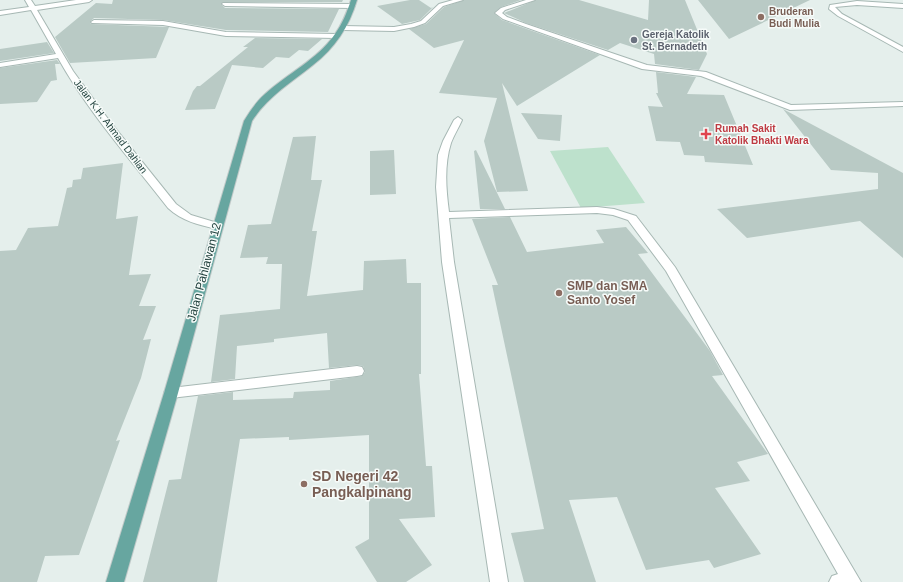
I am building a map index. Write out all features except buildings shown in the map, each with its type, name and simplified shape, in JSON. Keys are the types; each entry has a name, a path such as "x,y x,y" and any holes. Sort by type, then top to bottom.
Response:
{"main road":[{"name":"Jalan Pahlawan 12","path":"115,582 171,393 246,126 256,107 265,97 312,62 339,32 353,3"}],"street":[{"name":"Jalan K.H. Ahmad Dahlan","path":"28,0 60,56 108,125 172,206 180,213 193,220 217,226"},
{"path":"0,13 89,0"},
{"path":"94,22 163,22 187,28 226,34 339,32 394,29 412,26 422,22 441,5 460,0"},
{"path":"532,0 503,9 498,13 505,18 644,67 659,70 696,72 790,108 903,104"},
{"path":"903,6 854,2 836,4 832,6 832,9 903,50"},
{"path":"225,4 353,3"},
{"path":"0,65 60,56"},
{"path":"458,120 447,140 443,156 441,187 448,262 499,582"},
{"path":"444,215 597,210 614,212 632,218 671,270 847,581"},
{"path":"171,393 357,371"}],"green space":[{"path":"608,147 645,203 581,208 550,151"}],"place":[{"name":"Bruderan Budi Mulia","path":"761,17"},
{"name":"Gereja Katolik St. Bernadeth","path":"634,40"},
{"name":"Rumah Sakit Katolik Bhakti Wara","path":"706,134"},
{"name":"SMP dan SMA Santo Yosef","path":"559,293"},
{"name":"SD Negeri 42 Pangkalpinang","path":"304,484"}]}
